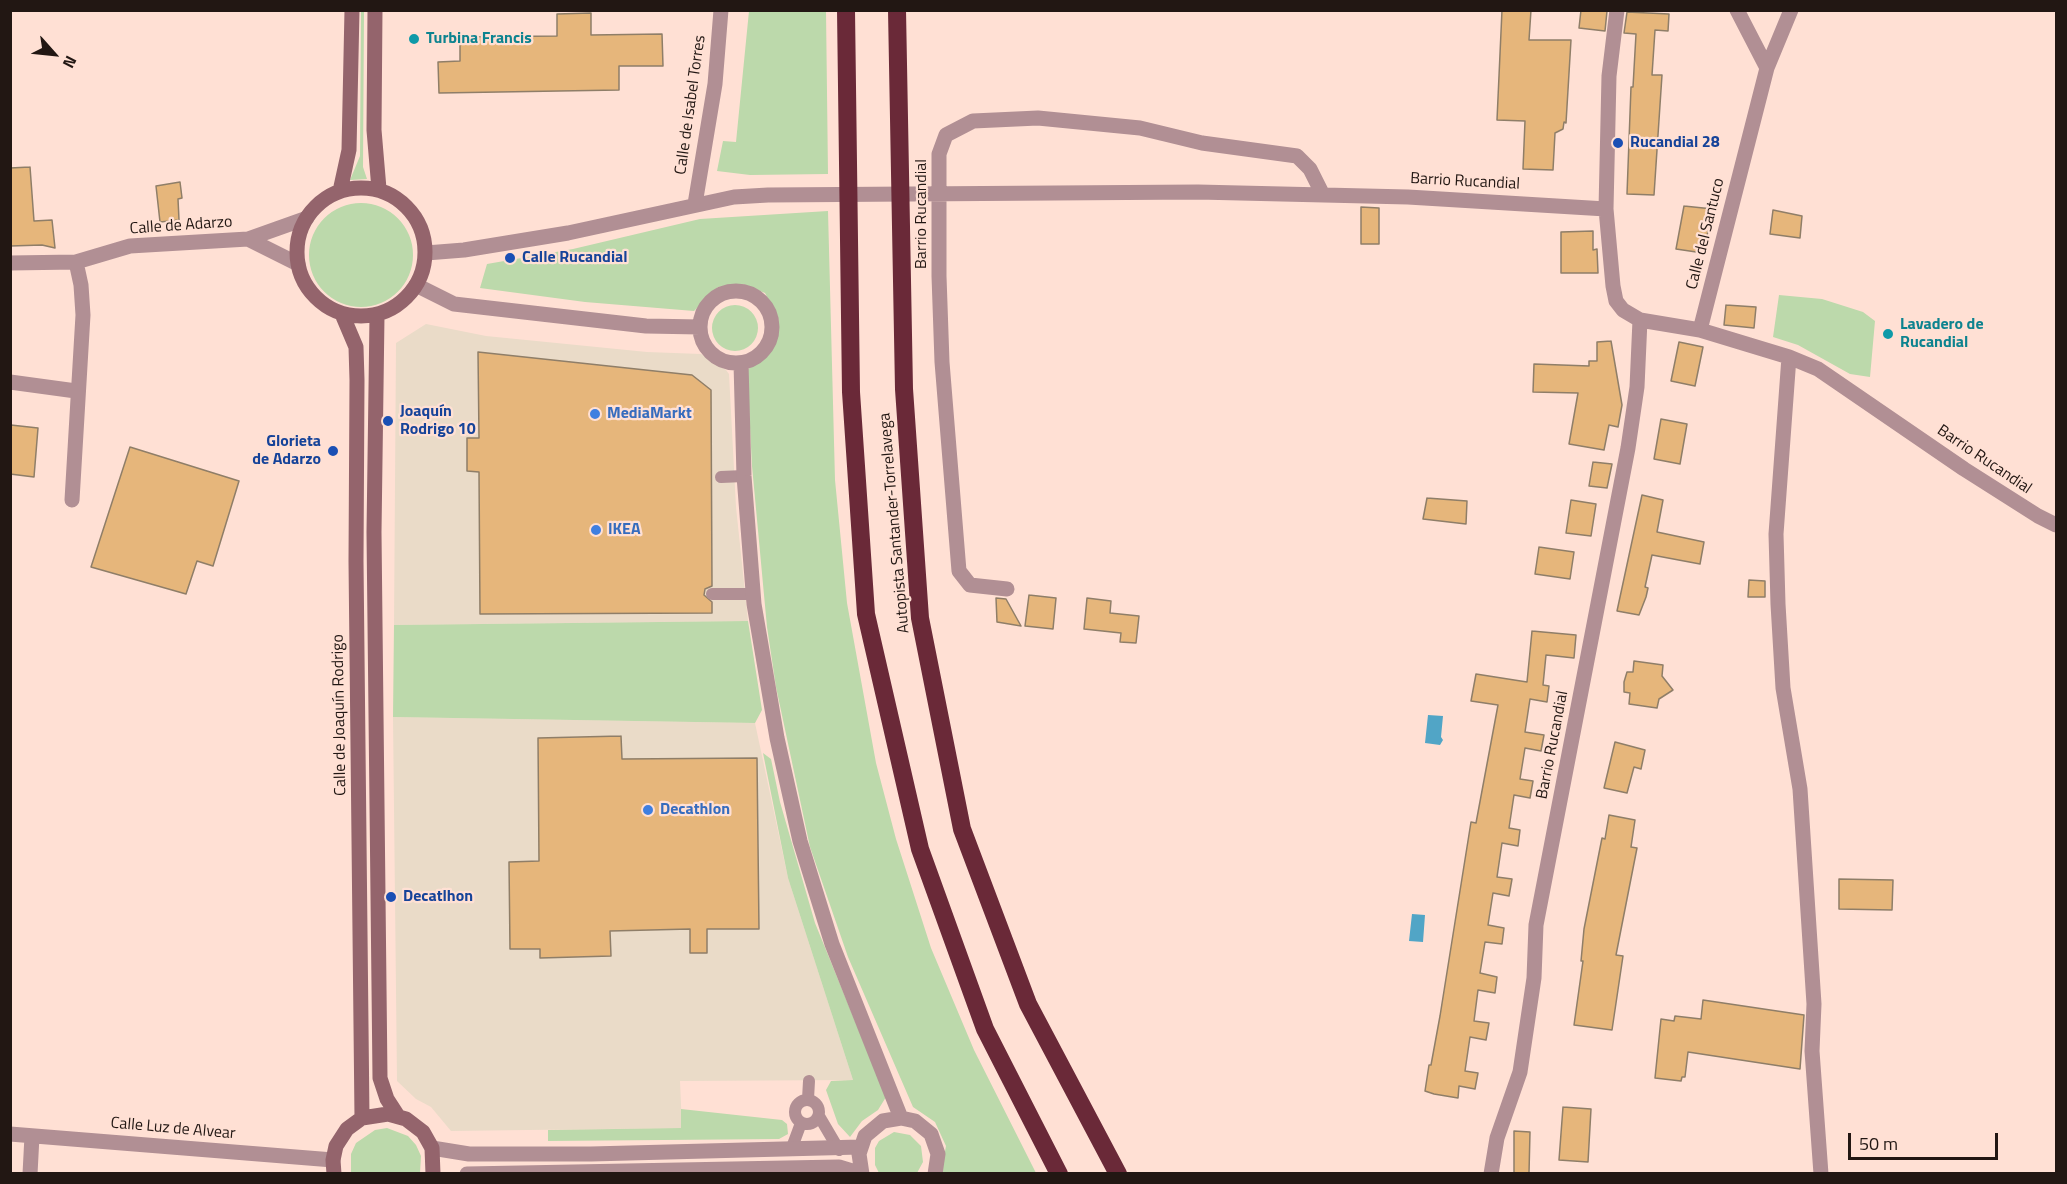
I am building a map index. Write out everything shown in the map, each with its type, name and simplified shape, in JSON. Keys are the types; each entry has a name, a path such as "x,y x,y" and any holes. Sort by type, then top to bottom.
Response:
{"highway":[{"name":"Autopista Santander-Torrelavega","path":"846,10 851,392 866,614 920,849 985,1029 1059,1173"},
{"name":"Autopista Santander-Torrelavega","path":"897,10 904,389 920,618 962,829 1028,1004 1118,1173"}],"main road":[{"path":"340,191 349,150 352,10"},
{"path":"375,10 374,130 379,189"},
{"path":"379,189 403,203 413,214 423,234 426,253 416,285 400,303 377,316 342,314 322,303 311,292 298,264 298,244 307,218 323,201 340,191 379,189"},
{"name":"Calle de Joaquín Rodrigo","path":"342,314 356,347 357,380 356,561 362,1118"},
{"path":"377,316 374,541 381,1078 383,1090 398,1116"},
{"path":"333,1167 342,1136 362,1118 376,1115 398,1116 415,1124 432,1148 433,1173"}],"street":[{"name":"Calle de Isabel Torres","path":"694,204 715,84 721,10"},
{"name":"Barrio Rucandial","path":"1617,10 1609,76 1606,209 1616,301 1630,316 1640,320 1700,330 1789,357 1818,369 2038,516 2056,525"},
{"path":"1737,10 1767,68"},
{"name":"Calle del Santuco","path":"1700,330 1767,68 1791,10"},
{"name":"Barrio Rucandial","path":"1007,589 970,585 959,572 942,362 939,276 939,154 946,135 973,121 1038,118 1140,128 1202,143 1297,156 1310,169 1323,195"},
{"name":"Barrio Rucandial","path":"694,204 734,197 768,195 1198,192 1490,201 1606,209"},
{"path":"426,253 568,233 694,204"},
{"name":"Calle de Adarzo","path":"10,263 27,265 76,262 130,246 248,239 307,218"},
{"name":"Calle de Adarzo","path":"248,239 298,264"},
{"path":"72,500 76,391 83,315 81,285 76,262"},
{"path":"416,285 454,304 646,326 700,327"},
{"path":"738,290 756,296 763,302 772,320 770,339 759,355 741,363 729,363 717,358 702,339 700,327 705,308 719,295 738,290"},
{"name":"Barrio Rucandial","path":"1491,1173 1497,1138 1520,1072 1534,978 1536,925 1628,447 1636,387 1640,320"},
{"path":"1789,357 1776,534 1778,604 1783,688 1800,789 1814,992 1812,1051 1821,1173"},
{"path":"741,363 744,476 753,594 777,738 800,841 832,944 901,1118"},
{"path":"10,382 76,391"},
{"path":"467,1173 758,1171 839,1167 862,1173 860,1147 868,1131 878,1123 901,1118 915,1121 931,1134 938,1154 934,1173"},
{"name":"Calle Luz de Alvear","path":"10,1134 333,1167"},
{"path":"30,1173 32,1136"},
{"path":"432,1148 469,1154 839,1150 860,1147"}],"lane":[{"path":"721,477 744,476"},
{"path":"712,594 753,594"},
{"path":"808,1100 809,1081"},
{"path":"791,1150 801,1123 795,1110 798,1103 808,1100 818,1105 819,1116 839,1150"},
{"path":"801,1123 811,1124 819,1116"}],"shaded area":[{"path":"426,324 486,336 647,352 701,354 726,370 729,374 736,507 748,621 394,625 396,343"},
{"path":"393,717 755,723 788,878 853,1080 680,1081 682,1128 451,1131 431,1107 416,1099 397,1081"}],"green space":[{"path":"361,11 364,11 363,167 367,179 350,180 360,156"},
{"path":"749,11 826,11 828,174 750,175 717,171 723,141 736,142"},
{"path":"361,203 381,207 398,218 409,235 413,255 409,275 398,292 381,303 361,307 341,303 324,292 313,275 309,255 313,235 324,218 341,207"},
{"path":"828,211 835,480 847,603 876,763 896,839 931,948 974,1050 1036,1173 941,1173 946,1146 935,1122 913,1107 848,957 810,847 776,687 767,627 752,466 747,370 770,353 779,325 778,317 765,293 743,284 718,287 694,311 585,302 480,288 487,264 573,249 700,219"},
{"path":"1779,295 1822,299 1863,312 1875,321 1870,377 1850,374 1798,345 1773,337"},
{"path":"735,305 751,312 758,328 751,344 735,351 719,344 712,328 719,312"},
{"path":"748,621 762,710 755,723 393,717 394,625"},
{"path":"763,753 771,759 780,802 815,923 886,1097 878,1110 862,1121 850,1137 838,1124 826,1090 831,1081 853,1080 788,878"},
{"path":"681,1109 782,1120 787,1124 788,1134 779,1139 548,1141 548,1130 681,1128"},
{"path":"387,1128 408,1136 416,1145 421,1156 420,1173 351,1173 351,1154 356,1143 375,1130"},
{"path":"894,1132 910,1135 921,1146 923,1162 917,1173 879,1173 875,1165 875,1148 879,1141"}],"water":[{"path":"1428,715 1443,716 1441,737 1443,740 1440,745 1425,743"},
{"path":"1412,914 1425,915 1423,942 1409,941"}],"building":[{"path":"1502,10 1531,10 1529,40 1571,40 1566,123 1564,122 1563,129 1555,133 1553,170 1523,169 1525,121 1497,120"},
{"path":"1581,10 1607,11 1605,31 1579,28"},
{"path":"1627,12 1669,14 1668,31 1655,30 1652,75 1662,75 1654,195 1627,194 1631,87 1633,87 1636,34 1624,33"},
{"path":"591,13 591,35 662,34 663,66 619,66 619,90 439,93 438,62 460,61 460,37 557,36 557,14"},
{"path":"30,167 34,221 52,220 55,248 42,245 10,246 10,168"},
{"path":"180,182 182,198 178,199 179,220 160,222 156,186"},
{"path":"1684,206 1713,209 1703,253 1676,249"},
{"path":"1361,207 1379,208 1379,244 1361,244"},
{"path":"1773,210 1802,216 1800,238 1770,234"},
{"path":"1593,231 1593,250 1597,249 1598,273 1561,273 1561,232"},
{"path":"1726,305 1756,307 1754,328 1724,325"},
{"path":"1611,341 1622,405 1618,427 1609,425 1604,450 1569,444 1578,393 1533,392 1534,364 1589,366 1589,361 1597,361 1597,342"},
{"path":"1679,342 1703,347 1695,386 1671,381"},
{"path":"478,352 692,375 711,390 712,586 705,589 704,595 712,602 712,613 480,614 479,472 467,471 467,438 479,438"},
{"path":"1661,419 1687,424 1680,464 1654,459"},
{"path":"11,425 38,428 34,477 10,474"},
{"path":"130,447 239,481 213,566 197,561 186,594 91,567"},
{"path":"1593,462 1612,464 1607,488 1589,486"},
{"path":"1642,495 1663,500 1657,532 1704,542 1700,564 1652,555 1645,587 1648,588 1639,615 1617,611"},
{"path":"1427,498 1467,501 1466,524 1423,519"},
{"path":"1571,500 1596,504 1591,536 1566,533"},
{"path":"1539,547 1574,552 1570,579 1535,574"},
{"path":"1749,580 1765,581 1765,597 1748,597"},
{"path":"1029,595 1056,598 1053,629 1025,626"},
{"path":"996,598 1006,599 1021,626 997,622"},
{"path":"1087,598 1111,601 1110,613 1139,616 1136,643 1120,642 1121,633 1084,629"},
{"path":"1532,631 1576,635 1574,658 1546,655 1543,685 1549,686 1547,702 1530,699 1525,732 1544,735 1541,751 1525,748 1520,779 1533,781 1530,798 1514,795 1509,828 1520,830 1518,846 1502,843 1497,877 1512,879 1509,896 1493,893 1488,925 1504,928 1502,944 1485,942 1480,973 1497,977 1495,993 1478,990 1474,1021 1489,1023 1486,1040 1470,1037 1465,1071 1478,1073 1475,1089 1459,1086 1458,1098 1434,1094 1425,1091 1429,1065 1431,1065 1440,1016 1471,822 1476,823 1498,705 1471,701 1476,674 1527,682"},
{"path":"1634,661 1663,665 1662,676 1673,690 1659,699 1657,708 1629,704 1630,693 1624,692 1624,682 1627,672 1633,672"},
{"name":"Decathlon","path":"621,736 622,759 757,758 759,929 707,929 707,953 690,953 690,929 610,931 611,956 540,958 540,949 510,949 509,862 539,861 538,738"},
{"path":"1615,742 1645,750 1641,769 1634,767 1627,793 1604,788"},
{"path":"1609,815 1635,820 1631,847 1637,848 1616,955 1623,956 1612,1030 1574,1025 1583,961 1581,961 1584,929 1602,838 1605,839"},
{"path":"1839,879 1893,880 1892,910 1839,909"},
{"path":"1703,1000 1804,1015 1800,1069 1688,1052 1685,1077 1682,1077 1681,1081 1655,1078 1661,1019 1674,1021 1675,1016 1701,1019"},
{"path":"1563,1107 1591,1109 1588,1162 1559,1160"},
{"path":"1514,1131 1530,1132 1529,1173 1514,1173"}],"place":[{"name":"Turbina Francis","path":"414,39"},
{"name":"Rucandial 28","path":"1618,143"},
{"name":"Calle Rucandial","path":"510,258"},
{"name":"Lavadero de Rucandial","path":"1888,334"},
{"name":"MediaMarkt","path":"595,414"},
{"name":"Joaquín Rodrigo 10","path":"388,421"},
{"name":"Glorieta de Adarzo","path":"333,451"},
{"name":"IKEA","path":"596,530"},
{"name":"Decathlon","path":"648,810"},
{"name":"Decatlhon","path":"391,897"}]}
